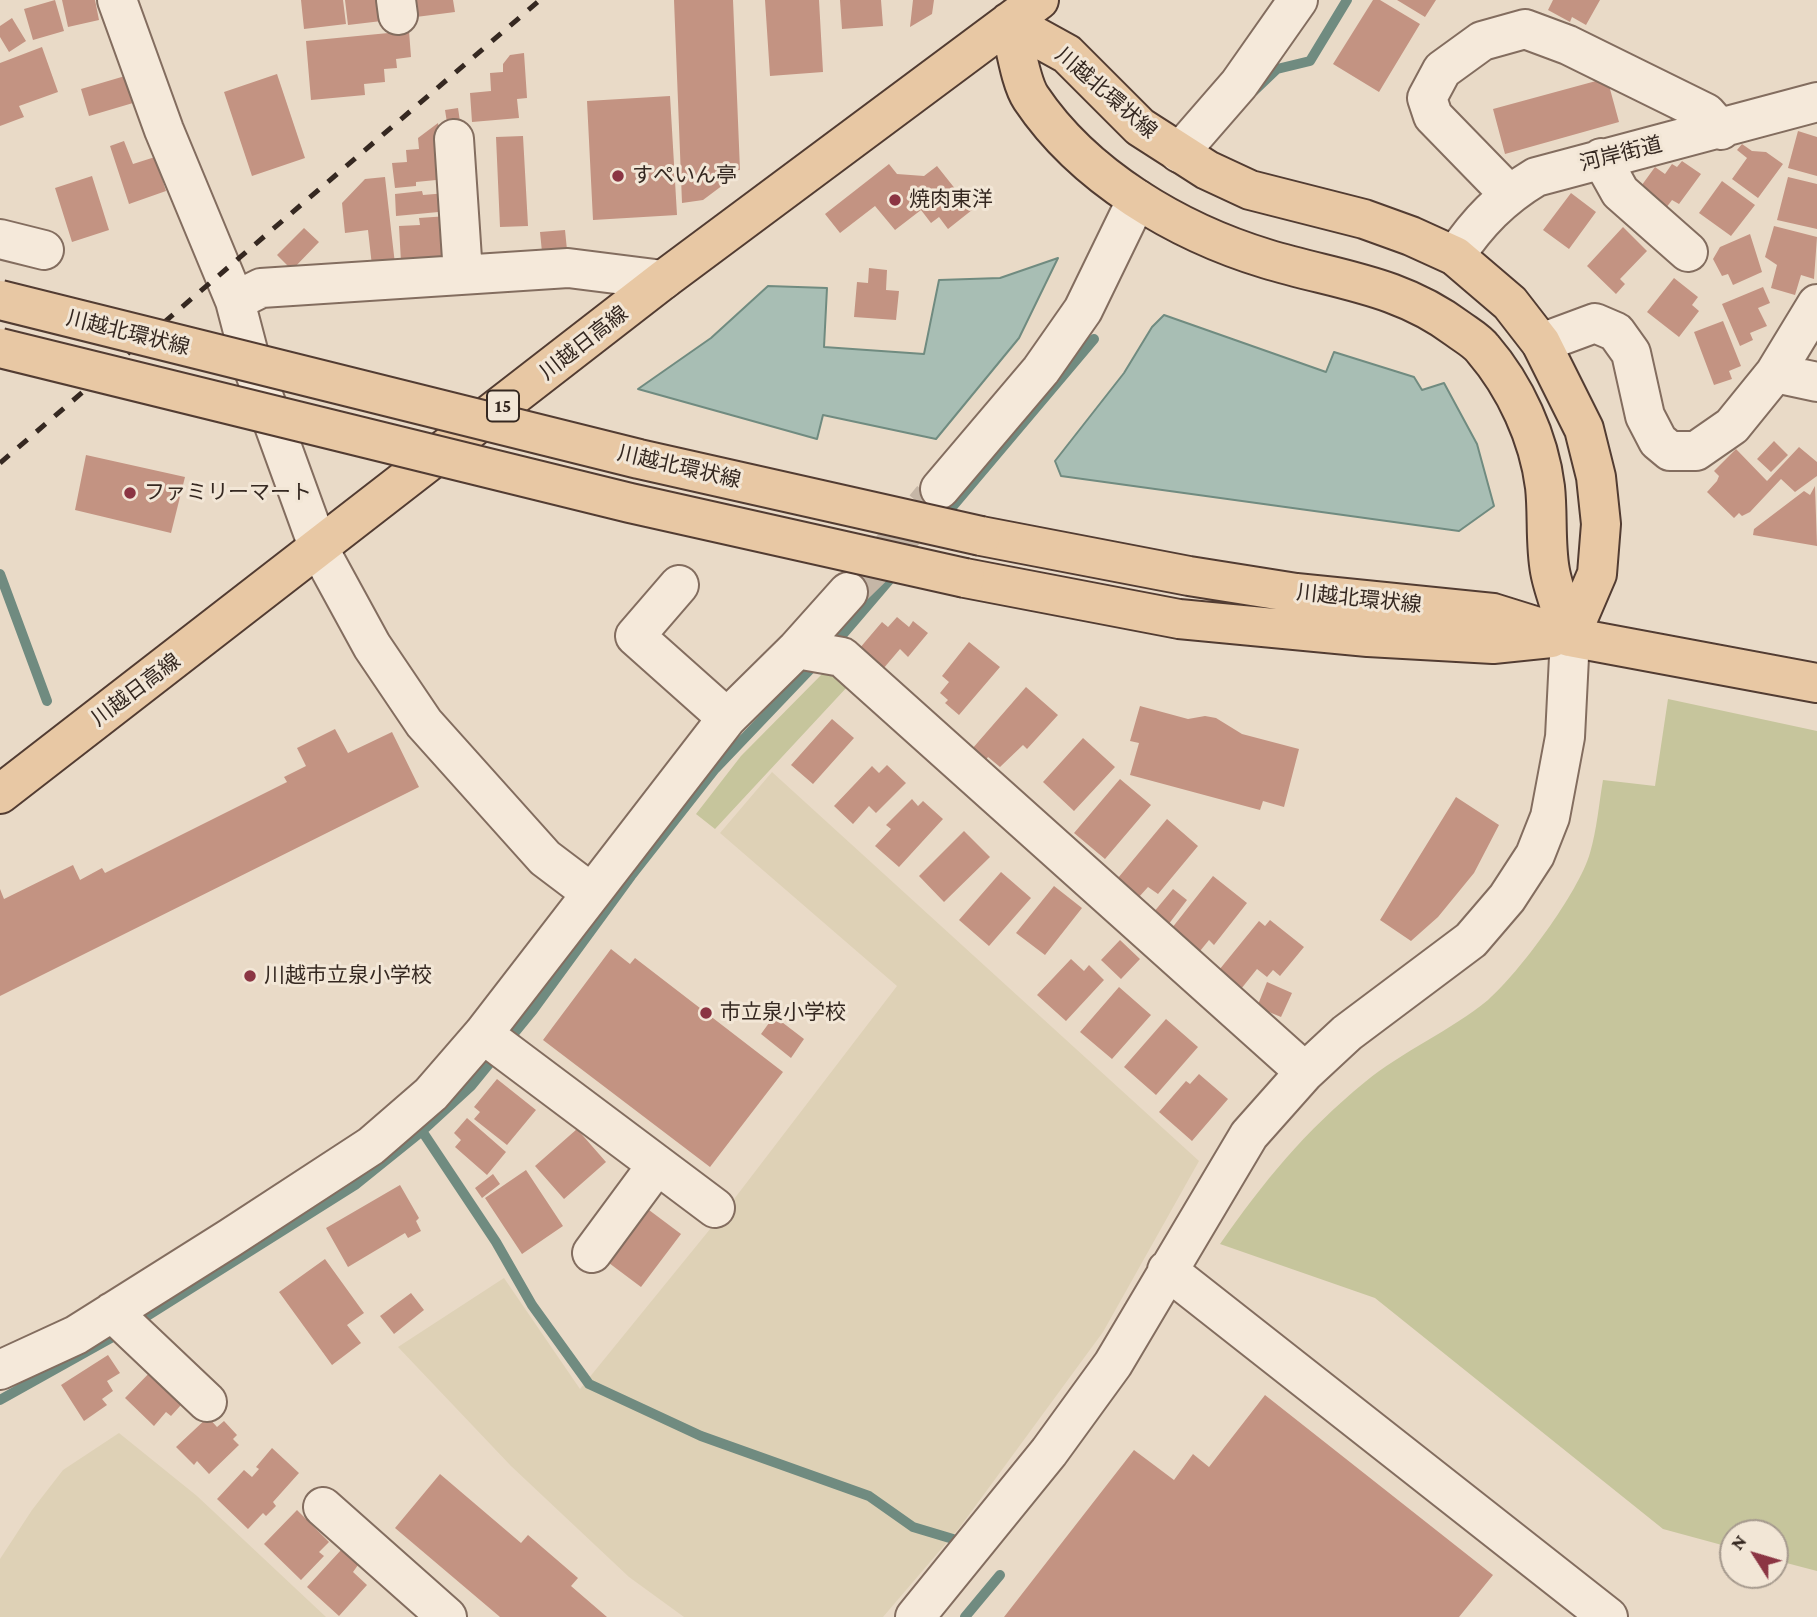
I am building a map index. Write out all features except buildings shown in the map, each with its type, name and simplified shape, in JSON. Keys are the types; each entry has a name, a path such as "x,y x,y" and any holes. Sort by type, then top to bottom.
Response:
{"main road":[{"name":"川越北環状線","path":"1017,7 1140,127 1179,153 1250,190 1364,219 1455,256 1510,303 1541,343 1584,429 1596,477 1601,524 1597,574 1570,637"},
{"name":"川越北環状線","path":"1017,7 1029,96 1064,137 1097,169 1137,199 1191,229 1266,259 1358,281 1404,297 1440,316 1482,347 1517,396 1534,443 1544,484 1550,571 1570,637"},
{"name":"川越日高線","path":"0,794 1017,7"},
{"name":"川越北環状線","path":"0,300 639,458 981,536 1189,576 1296,593 1493,613 1570,637 1817,682"},
{"name":"川越北環状線","path":"0,348 630,503 965,578 1179,619 1493,644 1570,637"}],"street":[{"path":"117,0 164,130 235,301 251,362 319,549 372,646 424,723 545,858 590,892"},
{"path":"1179,153 1239,84 1297,0"},
{"path":"1508,193 1433,116 1427,97 1442,70 1482,41 1530,15 1706,113 1721,130"},
{"name":"河岸街道","path":"1455,256 1479,221 1508,193 1536,177 1817,103"},
{"path":"454,139 463,274"},
{"path":"1601,158 1620,192 1688,252"},
{"path":"940,488 1041,370 1083,310 1137,199"},
{"path":"0,239 44,250"},
{"path":"235,301 261,288 568,268 663,280"},
{"path":"1541,343 1595,323 1616,332 1631,354 1645,416 1658,441 1670,451 1696,451 1732,426 1812,322"},
{"path":"1775,373 1817,382"},
{"path":"679,586 635,636 727,718"},
{"path":"0,1370 76,1335 124,1323 371,1146 431,1094 483,1034 727,718 797,649 848,592"},
{"path":"915,1617 1049,1452 1113,1364 1249,1135 1305,1072 1347,1033 1471,940 1507,898 1535,855 1550,817 1565,737 1570,637"},
{"path":"797,649 842,657 1305,1072"},
{"path":"483,1034 715,1208"},
{"path":"592,1253 657,1165"},
{"path":"1167,1270 1608,1617"},
{"path":"124,1323 207,1402"},
{"path":"323,1507 447,1617"}],"shaded area":[{"path":"1058,258 1019,338 936,439 823,415 817,439 638,389 711,338 768,286 827,288 824,347 924,354 939,280 1000,278"},
{"path":"1164,315 1326,372 1334,352 1414,377 1422,390 1444,383 1477,444 1494,506 1459,531 1061,476 1055,461 1124,373 1152,327"},
{"path":"772,772 1199,1161 1103,1332 960,1527 883,1617 684,1617 629,1577 511,1466 398,1347 504,1278 580,1389 728,1207 897,986 720,833"},
{"path":"119,1433 197,1496 326,1617 0,1617 0,1559 32,1510 63,1470"}],"green space":[{"path":"828,668 848,686 715,829 696,814 741,756"},
{"path":"1668,699 1817,731 1817,1571 1789,1564 1789,1519 1719,1519 1719,1544 1663,1529 1375,1298 1220,1244 1286,1158 1323,1119 1395,1060 1458,1022 1488,1000 1531,952 1561,910 1584,869 1594,835 1603,780 1655,786"}],"waterway":[{"path":"1254,91 1277,69 1310,61 1347,0"},
{"path":"942,519 1094,339"},
{"path":"832,647 897,571"},
{"path":"0,574 47,701"},
{"path":"0,1400 120,1333 355,1185 422,1131 471,1086 533,1010 631,876 715,769 818,661"},
{"path":"422,1131 496,1242 532,1305 589,1384 701,1436 869,1496 913,1527 953,1539"},
{"path":"965,1617 1000,1575"}],"tunnel":[{"path":"848,592 885,556 932,498"}],"railway":[{"path":"0,463 540,0"}],"place":[{"name":"すぺいん亭","path":"618,176"},
{"name":"焼肉東洋","path":"895,200"},
{"name":"ファミリーマート","path":"130,493"},
{"name":"川越市立泉小学校","path":"250,976"},
{"name":"市立泉小学校","path":"706,1013"}]}
